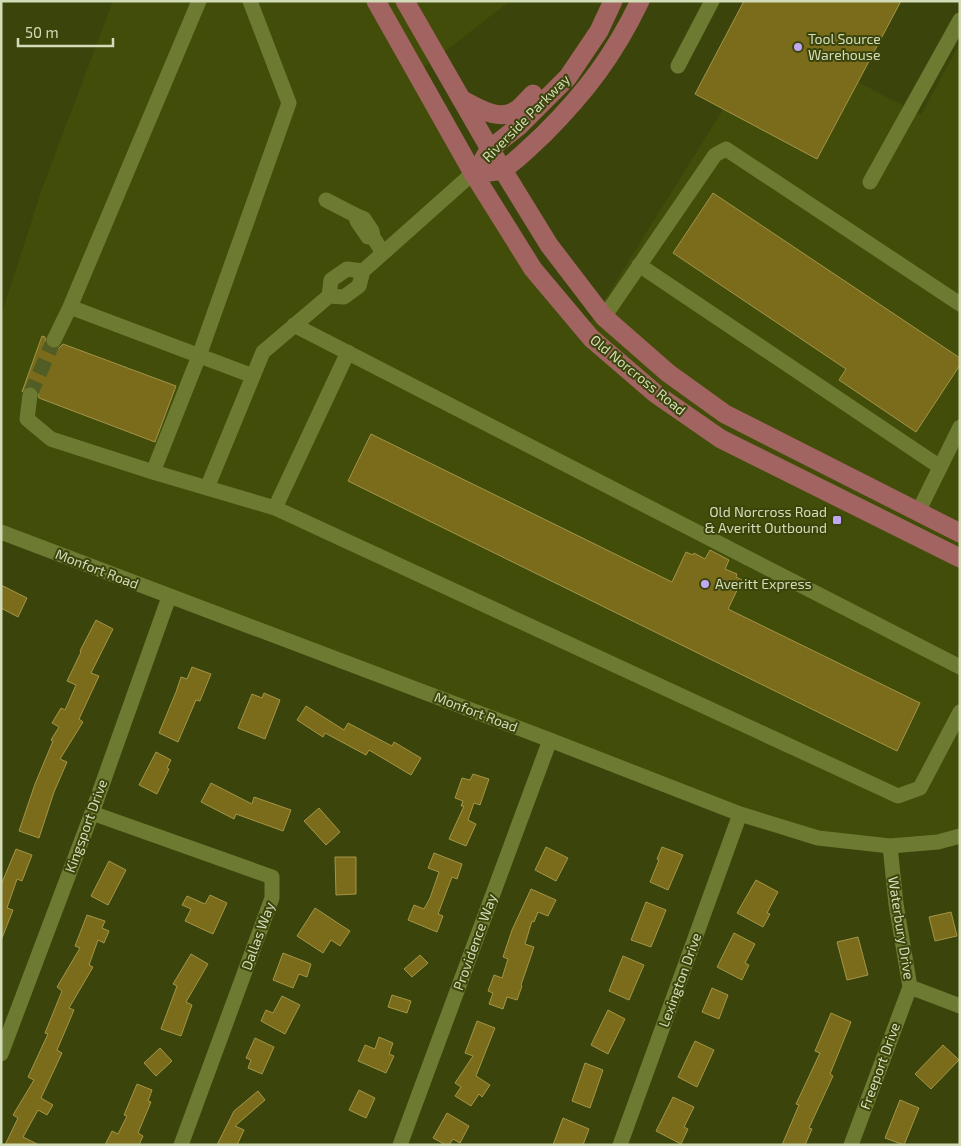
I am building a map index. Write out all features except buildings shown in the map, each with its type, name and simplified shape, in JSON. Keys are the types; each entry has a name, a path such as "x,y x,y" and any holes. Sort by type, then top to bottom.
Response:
{"main road":[{"name":"Old Norcross Road","path":"376,1 473,173 533,269 590,338 656,394 721,439 960,558"},
{"name":"Old Norcross Road","path":"405,1 502,170 549,244 604,317 668,373 725,414 960,533"},
{"name":"Riverside Parkway","path":"473,173 490,149 519,126 568,78 599,31 612,1"},
{"name":"Riverside Parkway","path":"473,173 502,170 532,146 586,89 625,32 640,1"},
{"path":"461,98 484,111 497,115 508,114 517,110 599,31"}],"street":[{"path":"54,340 70,307 199,1"},
{"path":"153,472 199,356 289,103 250,1"},
{"path":"678,66 712,1"},
{"path":"870,182 960,20"},
{"path":"604,317 715,156 726,149 960,304"},
{"path":"329,296 344,297 358,286 363,270 473,173"},
{"path":"326,200 364,219 383,253"},
{"path":"639,265 940,467"},
{"path":"207,488 263,352 329,296 331,280 347,270 363,270"},
{"path":"70,307 252,376"},
{"path":"294,325 960,666"},
{"path":"275,508 348,352"},
{"path":"30,395 27,419 51,439 153,472 275,508 898,796 920,788 960,712"},
{"path":"918,512 960,427"},
{"name":"Monfort Road","path":"1,532 740,814 818,838 890,846 938,842 960,836"},
{"name":"Kingsport Drive","path":"1,1054 92,813 169,597"},
{"name":"Providence Way","path":"400,1145 550,740"},
{"name":"Dallas Way","path":"92,813 272,877 272,898 182,1145"},
{"name":"Lexington Drive","path":"620,1145 740,814"},
{"name":"Waterbury Drive","path":"890,846 896,904 910,988 960,1006"},
{"name":"Freeport Drive","path":"851,1145 910,988"}],"shaded area":[{"path":"113,1 510,1 418,72 531,250 587,328 769,36 921,115 960,43 960,844 950,847 810,835 1,540 1,316 42,189"}],"tunnel":[{"path":"30,395 54,340"}],"place":[{"name":"Tool Source Warehouse","path":"798,47"},
{"name":"Old Norcross Road & Averitt Outbound","path":"837,520"},
{"name":"Averitt Express","path":"705,584"}]}
